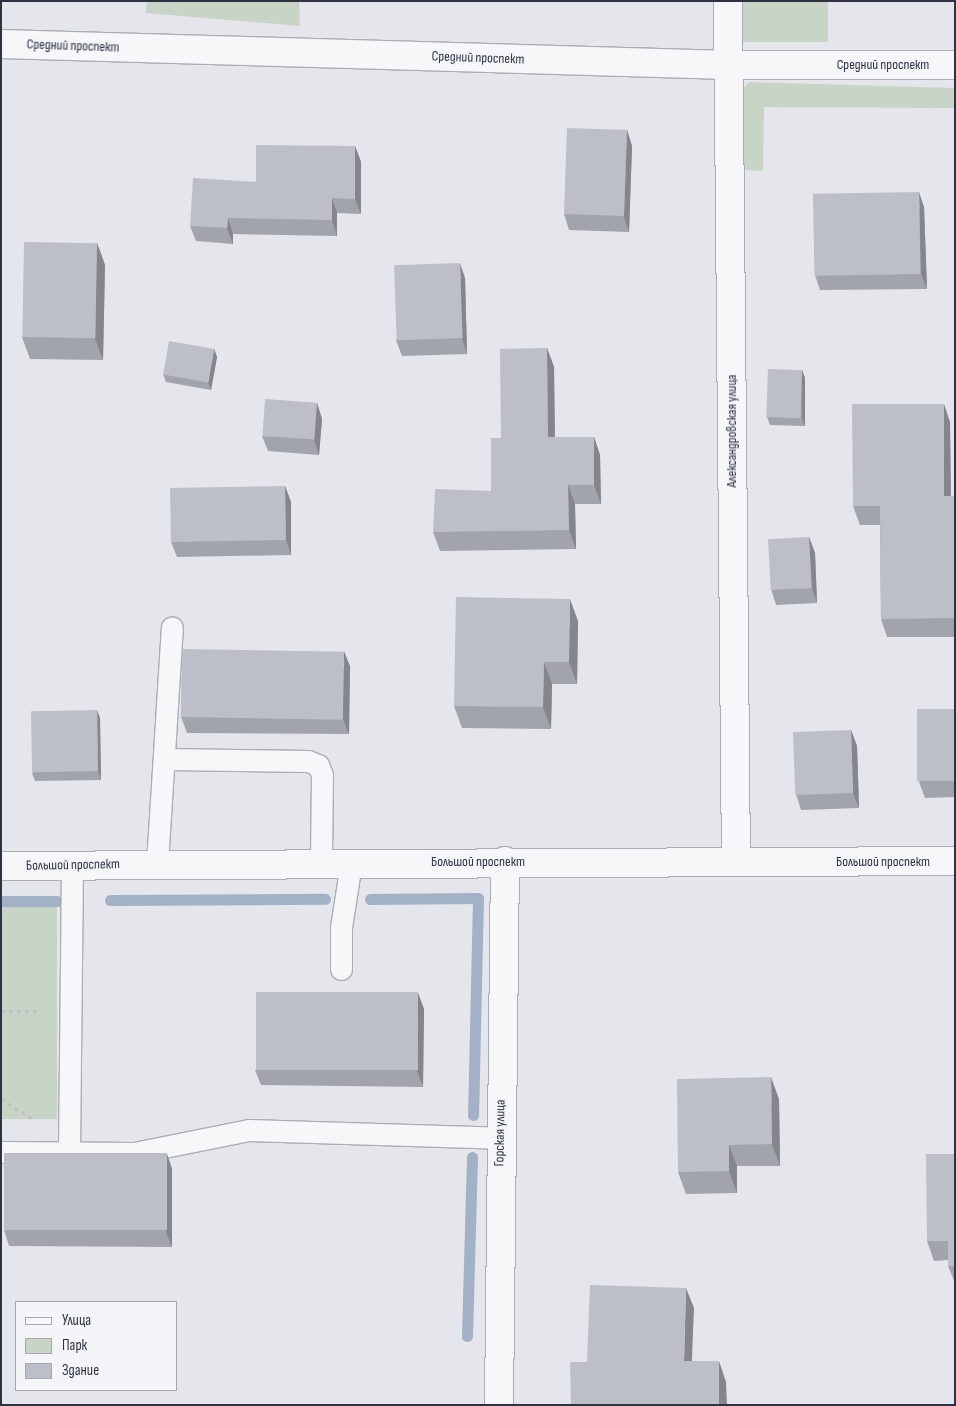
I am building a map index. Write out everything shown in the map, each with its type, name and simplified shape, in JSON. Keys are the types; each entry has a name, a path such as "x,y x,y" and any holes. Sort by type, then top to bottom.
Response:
{"street":[{"name":"Александровская улица","path":"728,1 736,862"},
{"name":"Средний проспект","path":"1,44 729,65 955,65"},
{"name":"Большой проспект","path":"1,866 955,861"},
{"name":"Горская улица","path":"499,1405 499,1138 505,862"}],"lane":[{"path":"158,864 166,759 172,627"},
{"path":"166,759 308,761 318,765 322,775 321,863"},
{"path":"341,969 341,927 351,863"},
{"path":"69,1153 72,865"},
{"path":"1,1152 153,1151 249,1130 499,1138"}],"path":[{"path":"1,1011 50,1010"}],"green space":[{"path":"147,1 299,1 300,26 146,13"},
{"path":"741,1 828,1 828,42 741,42"},
{"path":"749,82 955,88 955,108 764,107 763,171 742,170 741,91"},
{"path":"1,901 57,901 57,1119 1,1119"}],"building":[{"path":"567,128 627,130 624,216 564,214"},
{"path":"256,145 355,146 355,199 332,198 332,220 228,218 227,228 190,226 193,178 256,182"},
{"path":"919,192 920,274 814,276 813,194"},
{"path":"24,242 97,243 95,338 22,337"},
{"path":"460,263 463,338 397,340 394,265"},
{"path":"169,341 214,349 208,382 163,374"},
{"path":"547,348 548,437 594,437 594,485 568,485 569,530 433,532 435,489 491,491 491,438 501,438 500,349"},
{"path":"768,369 802,370 800,418 766,417"},
{"path":"265,399 317,403 314,440 262,436"},
{"path":"852,404 944,404 944,496 955,496 955,618 881,619 880,506 853,506"},
{"path":"285,486 286,540 171,542 170,488"},
{"path":"809,537 812,588 771,590 768,539"},
{"path":"456,597 570,599 569,662 544,662 543,707 454,706"},
{"path":"182,649 344,652 343,720 181,717"},
{"path":"917,709 955,709 955,781 917,781"},
{"path":"97,710 98,771 32,772 31,711"},
{"path":"851,730 853,793 795,795 793,732"},
{"path":"256,992 418,992 418,1070 256,1070"},
{"path":"771,1077 772,1144 729,1145 729,1171 678,1172 677,1079"},
{"path":"4,1153 167,1153 167,1230 4,1230"},
{"path":"926,1154 955,1154 955,1266 948,1266 948,1241 927,1241"},
{"path":"590,1285 686,1288 684,1361 719,1361 719,1405 571,1405 570,1362 587,1362"}],"waterway":[{"path":"370,899 478,898 473,1115"},
{"path":"110,900 325,899"},
{"path":"1,901 57,901"},
{"path":"467,1336 472,1157"}]}
